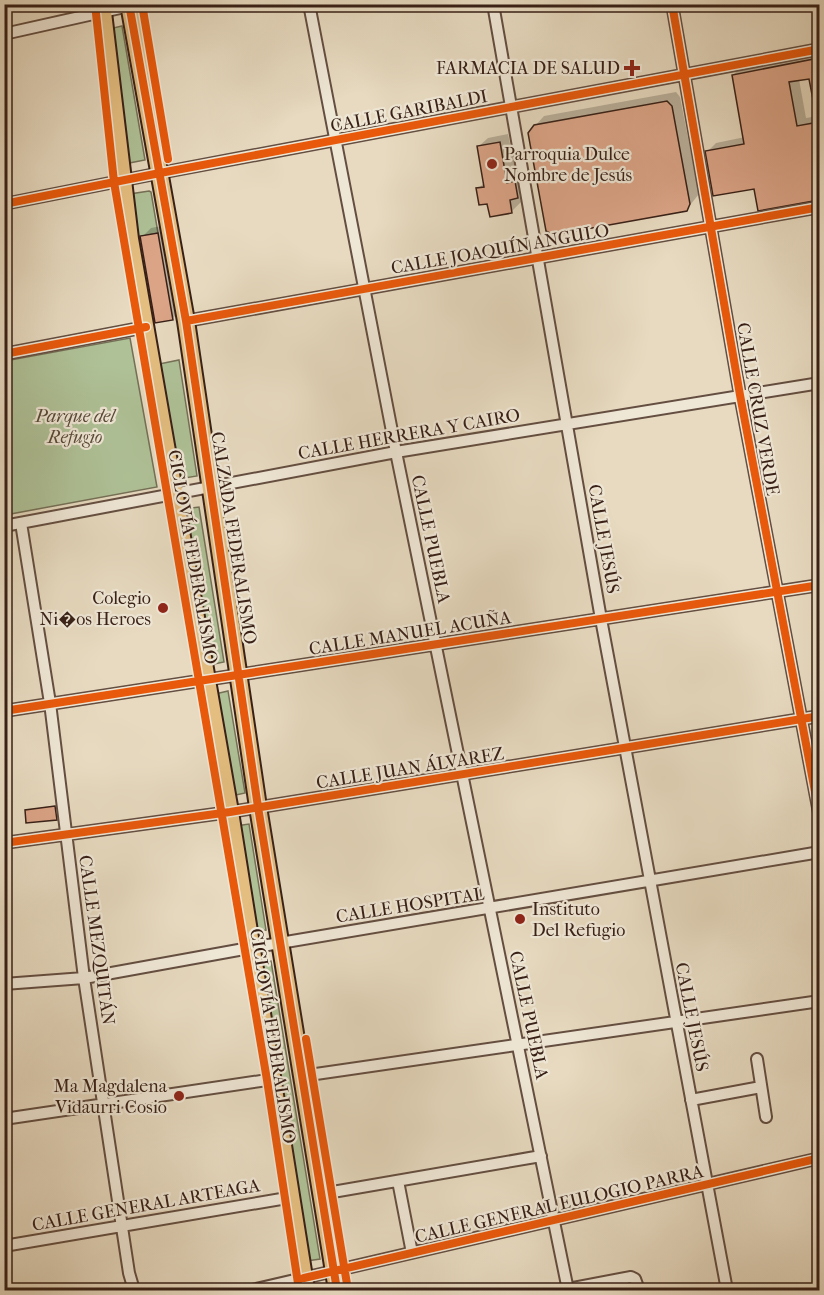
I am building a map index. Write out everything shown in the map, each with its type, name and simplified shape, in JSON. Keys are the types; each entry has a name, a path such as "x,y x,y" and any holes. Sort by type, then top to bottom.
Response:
{"main road":[{"name":"CALZADA FEDERALISMO","path":"132,5 186,321 258,807 337,1290"},
{"path":"103,8 130,239 230,812 293,1197 305,1284"}],"street":[{"name":"CALLE PUEBLA","path":"309,4 396,452 568,1290"},
{"name":"CALLE JESÚS","path":"493,4 601,619 727,1290"},
{"name":"CALLE CRUZ VERDE","path":"672,4 740,395 819,818"},
{"path":"4,34 103,8 132,5"},
{"name":"CALLE GARIBALDI","path":"4,204 819,49"},
{"name":"CALLE JOAQUÍN ANGULO","path":"186,321 819,207"},
{"path":"4,354 146,327"},
{"name":"CALLE HERRERA Y CAIRO","path":"4,526 396,452 819,383"},
{"name":"CALLE MEZQUITÁN","path":"21,523 50,703 84,978 134,1290"},
{"name":"CALLE MANUEL ACUÑA","path":"4,711 819,585"},
{"name":"CALLE JUAN ÁLVAREZ","path":"4,843 230,812 819,716"},
{"name":"CALLE HOSPITAL","path":"4,984 84,978 819,852"},
{"path":"302,1076 819,1001"},
{"path":"757,1059 766,1117"},
{"path":"4,1119 274,1080"},
{"path":"691,1100 761,1087"},
{"path":"321,1194 541,1156"},
{"name":"CALLE GENERAL EULOGIO PARRA","path":"252,1290 305,1284 334,1271 819,1158"},
{"path":"398,1180 412,1253"},
{"name":"CALLE GENERAL ARTEAGA","path":"4,1246 293,1197"},
{"path":"568,1290 631,1277 635,1279 639,1290"}],"green space":[{"path":"122,26 145,160 124,164 109,29"},
{"path":"149,191 158,233 135,238 130,194"},
{"name":"Parque del Refugio","path":"130,338 157,487 5,515 5,361"},
{"path":"179,360 197,476 179,479 159,364"},
{"path":"199,507 224,662 209,665 184,509"},
{"path":"228,691 245,793 231,796 215,694"},
{"path":"249,824 266,930 253,932 236,826"},
{"path":"271,961 320,1259 307,1261 258,963"}],"building":[{"path":"819,58 819,109 815,110 809,79 789,82 797,126 819,122 819,200 758,211 754,189 713,196 705,151 744,144 732,75"},
{"path":"667,101 672,106 690,204 687,211 553,235 546,231 528,133 534,125"},
{"name":"Parroquia Dulce Nombre de Jesús","path":"500,142 507,183 515,181 518,198 510,200 512,213 490,217 487,204 479,205 476,188 484,187 477,146"},
{"path":"158,233 173,320 155,323 140,236"},
{"path":"55,806 57,820 26,823 25,810"}],"cycle path":[{"name":"CICLOVÍA FEDERALISMO","path":"95,4 114,182 267,1080 299,1290"},
{"name":"CICLOVÍA FEDERALISMO","path":"129,4 186,321 258,807 337,1290"},
{"path":"142,4 168,159"},
{"path":"672,4 740,395 820,818"},
{"path":"4,204 820,49"},
{"path":"186,321 820,207"},
{"path":"4,354 146,327"},
{"path":"4,711 820,585"},
{"path":"4,843 230,812 820,716"},
{"path":"306,1039 348,1290"},
{"path":"304,1278 820,1158"}],"place":[{"name":"FARMACIA DE SALUD","path":"632,68"},
{"name":"Parroquia Dulce Nombre de Jesús","path":"492,164"},
{"name":"Colegio Ni�os Heroes","path":"163,608"},
{"name":"Instituto Del Refugio","path":"520,919"},
{"name":"Ma Magdalena Vidaurri Cosio","path":"179,1096"}]}
